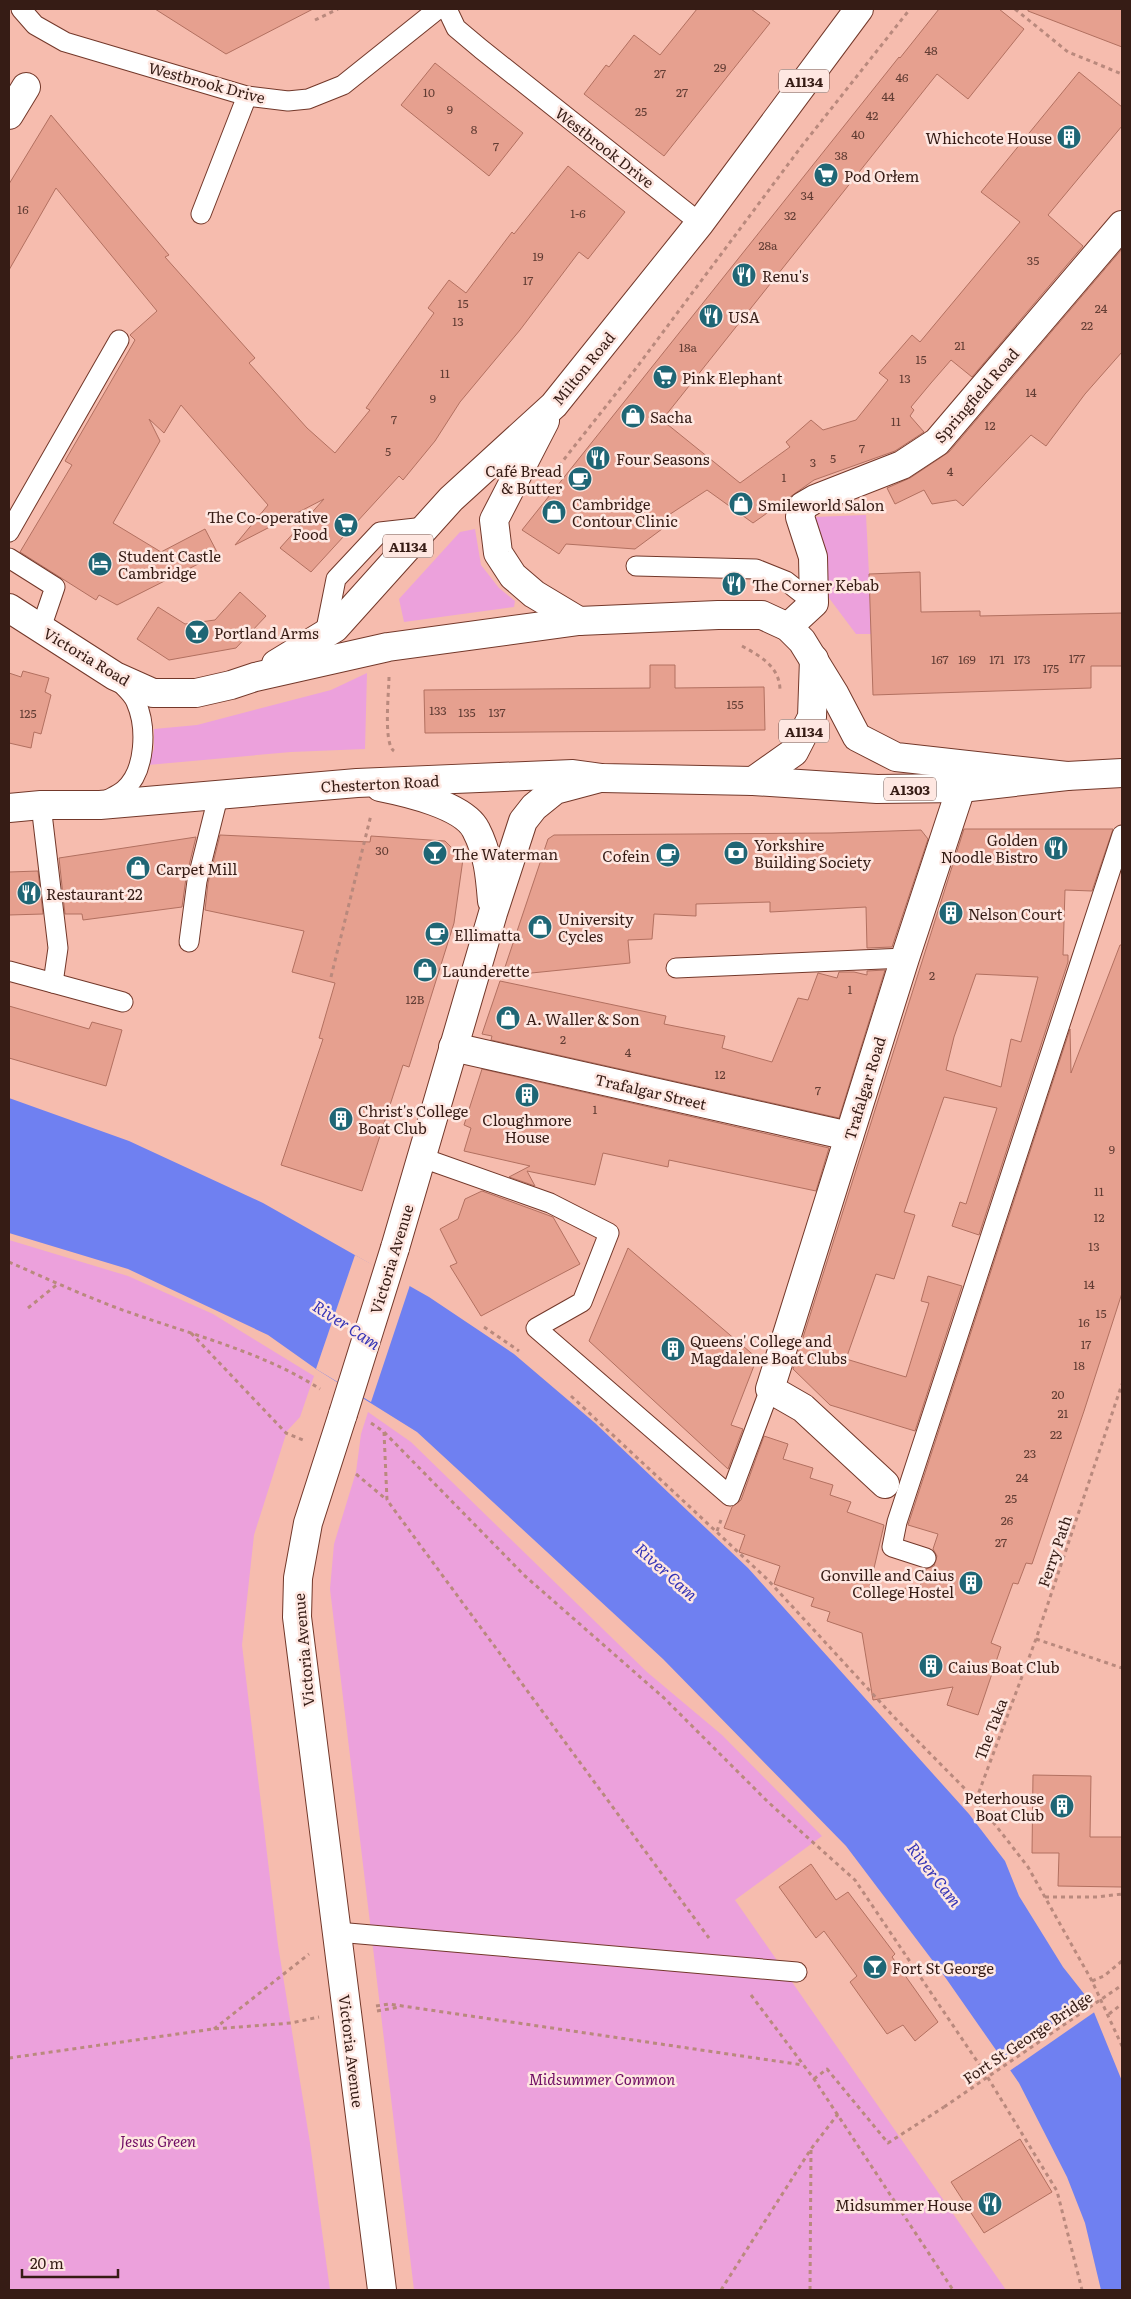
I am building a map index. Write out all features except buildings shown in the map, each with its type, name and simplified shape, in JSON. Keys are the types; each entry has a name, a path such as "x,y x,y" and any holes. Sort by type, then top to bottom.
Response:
{"main road":[{"name":"Milton Road","path":"255,676 334,628 452,499 554,405 700,223 859,9"},
{"path":"9,115 26,87"},
{"name":"Springfield Road","path":"814,603 813,557 800,517 803,506 815,499 902,466 937,442 1122,225"},
{"path":"554,405 494,520 498,553 513,576 534,594 579,621"},
{"path":"788,627 814,603"},
{"name":"Victoria Road","path":"9,608 115,676 153,693 196,693 231,686 255,676"},
{"name":"A1134","path":"255,676 388,647 579,621 718,615 762,616 788,627 802,641 814,659 812,717 794,752 753,781"},
{"name":"A1303","path":"814,659 857,737 896,757 1066,776"},
{"name":"A1303","path":"753,781 877,789 961,788 1066,776 1122,773"},
{"name":"Chesterton Road","path":"9,808 41,805 100,805 219,793 573,774 602,778 753,781"},
{"name":"Victoria Avenue","path":"382,2290 297,1617 298,1578 308,1523 395,1248 420,1157 493,913 523,821 534,807 556,790 602,778"},
{"path":"368,785 417,794 461,814 476,828 488,861 493,913"},
{"name":"Trafalgar Road","path":"770,1388 905,958 961,788"},
{"name":"Trafalgar Street","path":"453,1047 849,1136"},
{"path":"770,1388 803,1408 885,1484"}],"lane":[{"name":"Westbrook Drive","path":"21,9 34,25 65,42 247,96 288,101 308,99 343,85 438,9"},
{"name":"Westbrook Drive","path":"447,9 456,28 700,223"},
{"path":"200,214 247,96"},
{"path":"9,532 119,340"},
{"path":"9,558 55,587 41,628"},
{"path":"636,566 756,570 786,581 814,603"},
{"path":"100,805 124,790 136,775 143,744 142,723 136,701 115,676"},
{"path":"189,942 198,881 219,793"},
{"path":"41,805 58,948 53,983"},
{"path":"926,1558 892,1547 897,1522 1122,835"},
{"path":"676,968 905,958"},
{"path":"9,972 123,1002"},
{"path":"420,1157 550,1203 609,1233 582,1302 536,1328 730,1496 770,1388"},
{"path":"337,1932 796,1972"}],"path":[{"path":"315,20 338,9"},
{"path":"550,474 557,470 801,147 910,9"},
{"path":"1015,9 1068,52 1122,74"},
{"path":"740,645 764,658 780,678 781,696"},
{"path":"389,674 388,738 391,749 400,756"},
{"path":"331,977 368,785"},
{"path":"9,1262 138,1316 189,1331 297,1374"},
{"path":"28,1308 60,1283"},
{"path":"484,1326 522,1352"},
{"path":"189,1331 286,1434"},
{"name":"Ferry Path","path":"1036,1639 1122,1384"},
{"path":"566,1391 767,1579 893,1716 976,1800 1028,1867 1092,1981 1109,2014 1122,2046"},
{"path":"387,1500 384,1432 525,1576 664,1698 768,1802 855,1880 985,2073 1057,2190 1082,2290"},
{"path":"355,1473 387,1500 814,2078 953,2290"},
{"path":"1036,1639 1122,1668"},
{"name":"The Taka","path":"976,1800 1036,1639"},
{"path":"1045,1897 1097,1897 1122,1894"},
{"path":"213,2029 337,1932"},
{"path":"1092,1981 1104,1976 1122,1961"},
{"name":"Fort St George Bridge","path":"814,2078 827,2068 888,2143 944,2107 1122,1985"},
{"path":"389,2004 804,2066"},
{"path":"1109,2014 1122,2004"},
{"path":"373,2006 373,2011 406,2006"},
{"path":"9,2058 213,2029 291,2022"},
{"path":"721,2290 811,2149 838,2114"},
{"path":"810,2290 811,2149"}],"green space":[{"path":"866,515 872,634 856,634 817,582 814,517"},
{"path":"475,529 481,565 499,588 515,601 514,607 404,622 399,599 460,532"},
{"path":"367,673 365,749 291,752 148,765 154,749 154,729 197,725 331,690"},
{"name":"Jesus Green","path":"9,1240 128,1276 213,1314 314,1376 300,1417 287,1431 254,1535 242,1645 278,1945 310,2143 330,2290 9,2290"},
{"name":"Midsummer Common","path":"368,1412 411,1442 647,1672 722,1735 822,1836 735,1900 1006,2290 414,2290 330,1589 334,1544 356,1472 361,1434"}],"water":[{"name":"River Cam","path":"9,1098 129,1141 263,1203 429,1297 514,1354 595,1423 748,1568 969,1814 1005,1861 1019,1896 1063,1967 1089,2000 1122,2081 1122,2290 1101,2290 1085,2223 1067,2177 1019,2083 945,1977 846,1846 663,1659 417,1432 316,1369 268,1335 128,1269 9,1233"}],"pier":[{"path":"355,1255 410,1285 371,1402 316,1369"},
{"path":"1091,1998 1096,2011 1008,2072 1000,2060"}],"place":[{"name":"Whichcote House","path":"1069,137"},
{"name":"Pod Orłem","path":"826,175"},
{"name":"Renu's","path":"744,275"},
{"name":"USA","path":"711,316"},
{"name":"Pink Elephant","path":"665,377"},
{"name":"Sacha","path":"633,416"},
{"name":"Four Seasons","path":"598,458"},
{"name":"Café Bread & Butter","path":"580,479"},
{"name":"Smileworld Salon","path":"741,504"},
{"name":"Cambridge Contour Clinic","path":"554,512"},
{"name":"The Co-operative Food","path":"346,525"},
{"name":"Student Castle Cambridge","path":"100,564"},
{"name":"The Corner Kebab","path":"734,584"},
{"name":"Portland Arms","path":"197,632"},
{"name":"Golden Noodle Bistro","path":"1056,848"},
{"name":"The Waterman","path":"435,853"},
{"name":"Yorkshire Building Society","path":"736,853"},
{"name":"Cofein","path":"668,855"},
{"name":"Carpet Mill","path":"138,868"},
{"name":"Restaurant 22","path":"29,893"},
{"name":"Nelson Court","path":"951,913"},
{"name":"University Cycles","path":"540,927"},
{"name":"Ellimatta","path":"437,934"},
{"name":"Launderette","path":"425,970"},
{"name":"A. Waller & Son","path":"508,1018"},
{"name":"Cloughmore House","path":"527,1095"},
{"name":"Christ's College Boat Club","path":"341,1119"},
{"name":"Queens' College and Magdalene Boat Clubs","path":"673,1349"},
{"name":"Gonville and Caius College Hostel","path":"971,1583"},
{"name":"Caius Boat Club","path":"931,1666"},
{"name":"Peterhouse Boat Club","path":"1062,1806"},
{"name":"Fort St George","path":"875,1967"},
{"name":"Midsummer House","path":"990,2204"}]}
